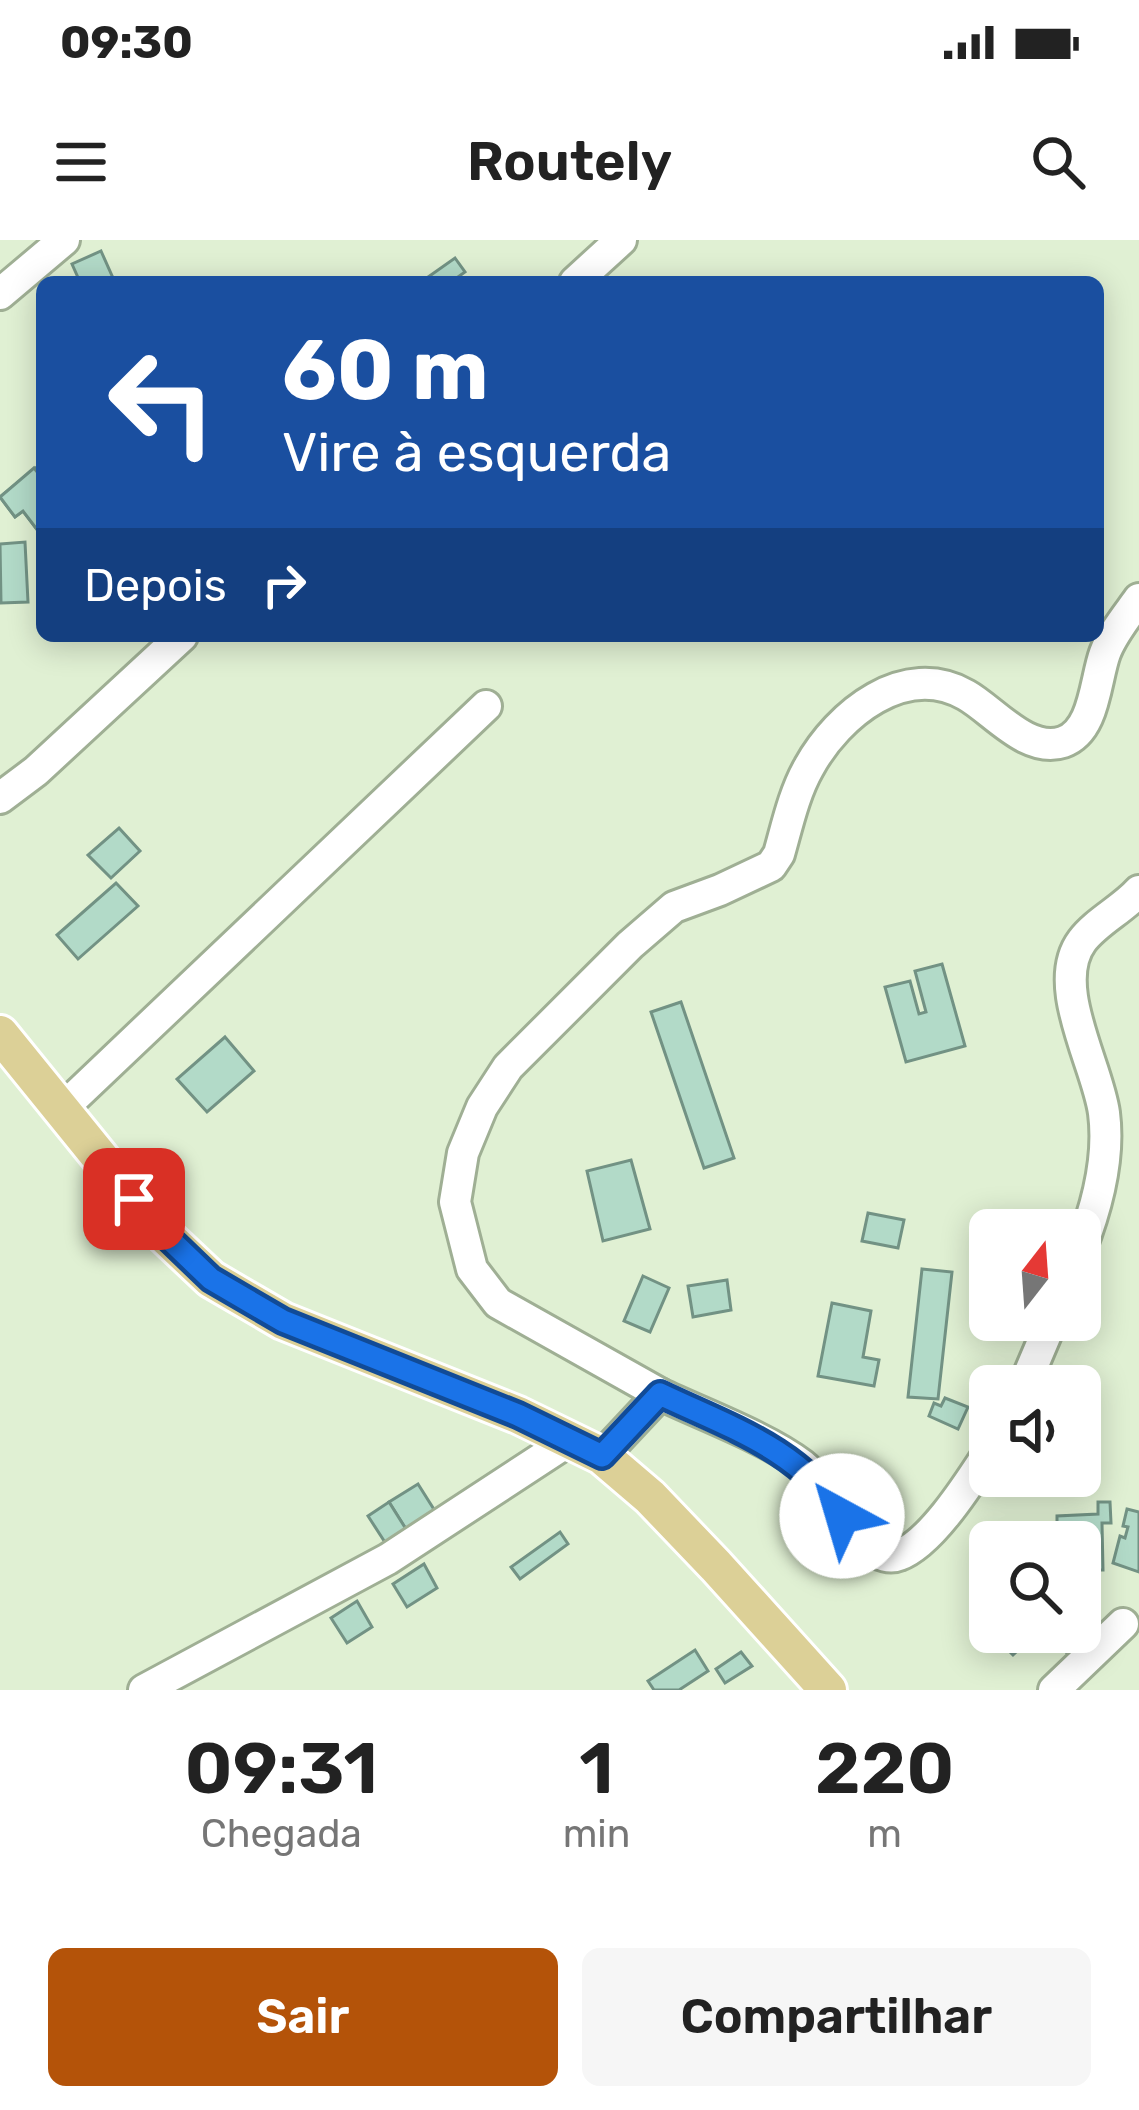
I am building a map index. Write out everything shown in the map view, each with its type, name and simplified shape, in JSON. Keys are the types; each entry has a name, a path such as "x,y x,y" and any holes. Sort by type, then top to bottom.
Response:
{"main road":[{"path":"0,1034 158,1228 211,1279 283,1321 518,1415 586,1448 650,1497 828,1690"}],"street":[{"path":"0,294 64,240"},
{"path":"582,276 621,240"},
{"path":"969,1483 928,1532 892,1557 878,1554 856,1538 828,1493 801,1465 660,1394 498,1303 472,1269 455,1202 464,1154 482,1107 508,1067 674,907 771,866 808,767 840,724 868,700 914,682 963,692 1019,733 1043,743 1063,742 1076,732 1090,709 1106,652 1139,599"},
{"path":"0,798 36,771 176,642"},
{"path":"62,1109 486,706"},
{"path":"1091,1209 1105,1160 1104,1111 1071,1001 1075,960 1082,941 1139,891"},
{"path":"144,1690 586,1448 660,1394"},
{"path":"1054,1690 1123,1624"}],"building":[{"path":"101,251 112,276 77,276 72,264"},
{"path":"455,258 465,272 459,276 430,276"},
{"path":"34,468 36,528 23,511 15,517 0,497"},
{"path":"36,468 36,528 23,511 15,517 0,497"},
{"path":"25,542 28,602 1,603 0,544"},
{"path":"119,828 140,851 111,878 88,855"},
{"path":"116,883 138,906 78,959 57,935"},
{"path":"942,964 965,1046 906,1062 885,987 910,981 919,1014 926,1012 915,971"},
{"path":"681,1002 734,1158 704,1168 651,1012"},
{"path":"225,1037 254,1071 207,1112 177,1079"},
{"path":"631,1160 650,1229 603,1241 587,1171"},
{"path":"868,1213 904,1220 898,1248 862,1241"},
{"path":"922,1269 952,1272 938,1399 908,1397"},
{"path":"643,1276 669,1288 650,1332 624,1321"},
{"path":"727,1280 731,1310 693,1317 688,1286"},
{"path":"832,1303 871,1311 863,1357 879,1360 874,1386 818,1376"},
{"path":"945,1398 968,1407 958,1429 929,1416 934,1403 941,1406"},
{"path":"418,1484 440,1519 409,1534 389,1502"},
{"path":"389,1502 411,1537 390,1550 368,1516"},
{"path":"1098,1502 1110,1502 1111,1523 1102,1523 1103,1570 1101,1521 1057,1521 1057,1516 1098,1514"},
{"path":"1127,1509 1139,1512 1139,1572 1113,1563 1120,1536 1125,1538 1128,1527 1123,1526"},
{"path":"560,1532 568,1544 520,1579 511,1567"},
{"path":"424,1564 437,1588 407,1607 393,1584"},
{"path":"357,1601 372,1627 347,1643 331,1618"},
{"path":"695,1650 708,1671 679,1690 654,1690 648,1681"},
{"path":"741,1652 752,1666 725,1683 716,1669"}],"route":[{"path":"134,1199 211,1279 283,1321 518,1415 602,1456 660,1394 801,1465 842,1516"}]}
